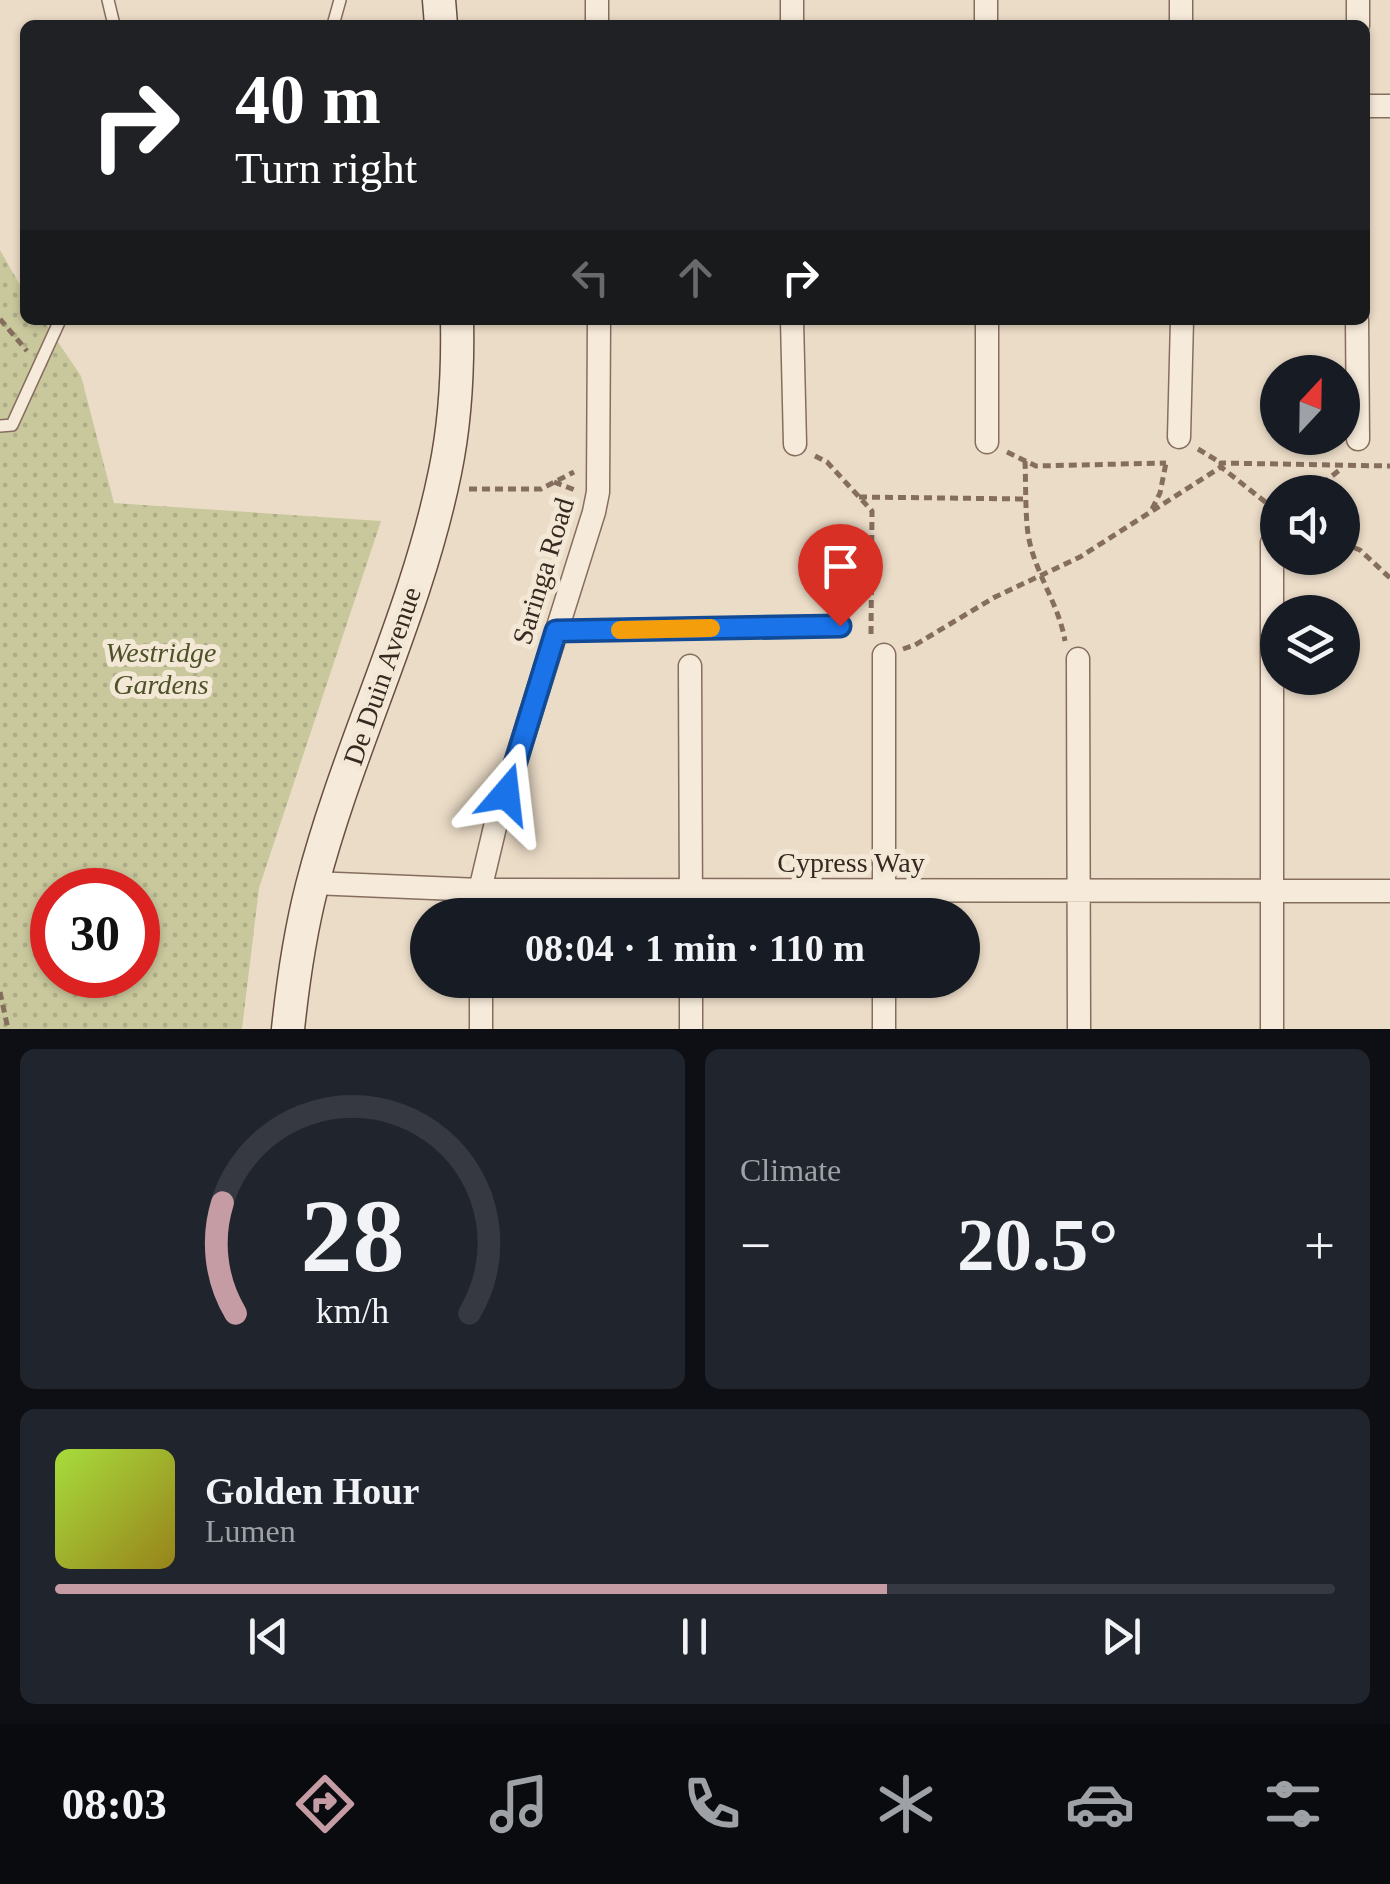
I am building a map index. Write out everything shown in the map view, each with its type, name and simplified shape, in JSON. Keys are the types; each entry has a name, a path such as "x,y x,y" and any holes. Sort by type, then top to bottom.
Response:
{"street":[{"name":"De Duin Avenue","path":"288,1029 297,950 313,883 412,595 436,511 450,433 457,325"},
{"name":"Saringa Road","path":"480,898 496,827 594,512 598,492 599,325"},
{"path":"792,325 795,444"},
{"path":"987,325 987,442"},
{"path":"1180,437 1182,325"},
{"path":"1356,325 1357,355"},
{"path":"1272,575 1272,1029"},
{"path":"878,649 884,898"},
{"path":"1072,652 1079,1029"},
{"path":"690,666 690,898"},
{"name":"Cypress Way","path":"313,883 609,898"},
{"name":"Cypress Way","path":"965,898 1078,891 1390,890"},
{"path":"481,998 481,1029"},
{"path":"691,998 691,1029"},
{"path":"884,998 884,1029"}],"lane":[{"path":"0,426 12,426 58,325"},
{"path":"556,631 840,626"}],"path":[{"path":"0,319 39,365"},
{"path":"1072,652 1040,576 1028,535 1025,461 1036,466 1166,463 1160,493 1151,512"},
{"path":"826,462 872,511 878,649"},
{"path":"915,645 995,597 1080,557 1221,464 1390,466"},
{"path":"1333,475 1344,466"},
{"path":"1221,467 1260,498"},
{"path":"485,490 541,489 584,468"},
{"path":"554,482 584,493"},
{"path":"859,497 1026,499"},
{"path":"1360,550 1390,578"},
{"path":"0,992 8,1029"}],"green space":[{"name":"Westridge Gardens","path":"0,250 20,285 20,325 46,325 81,376 114,503 381,521 259,888 242,1029 0,1029"}],"slow traffic":[{"path":"620,630 711,628"}],"route":[{"path":"506,794 556,631 840,626"}]}
